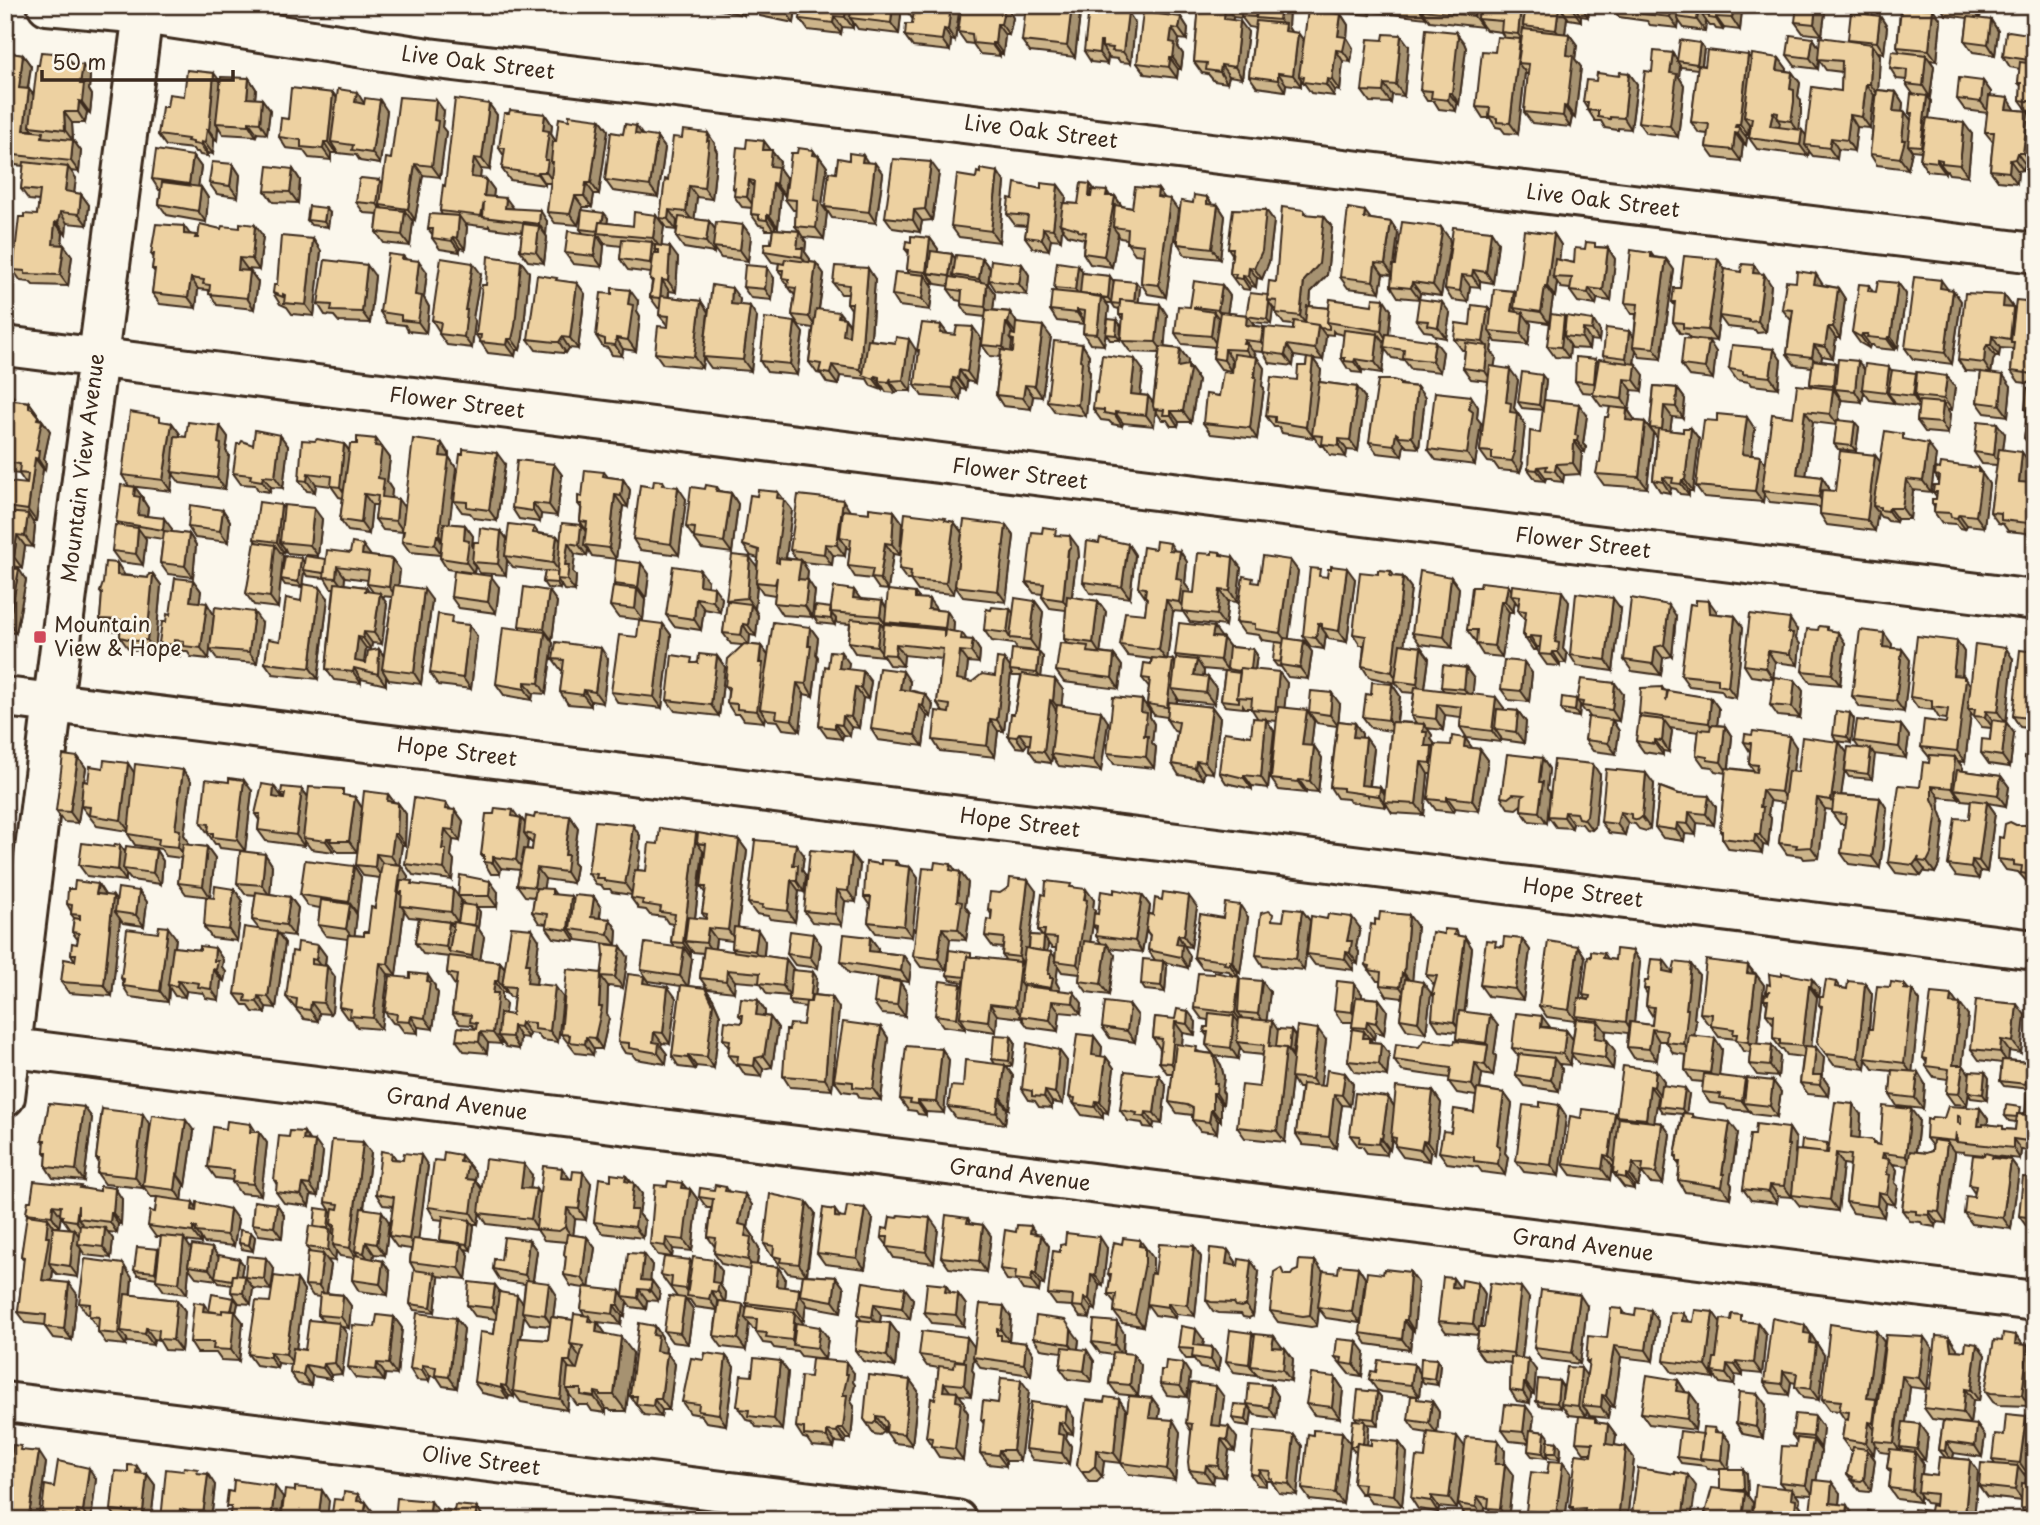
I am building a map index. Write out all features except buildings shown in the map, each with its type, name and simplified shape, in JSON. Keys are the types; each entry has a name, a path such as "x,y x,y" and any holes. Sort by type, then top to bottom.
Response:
{"street":[{"name":"Live Oak Street","path":"47,5 144,10 443,60 2035,253"},
{"name":"Mountain View Avenue","path":"5,1097 8,1047 144,10"},
{"name":"Flower Street","path":"5,346 2035,600"},
{"name":"Hope Street","path":"5,697 2035,950"},
{"name":"Grand Avenue","path":"8,1047 2035,1301"},
{"name":"Olive Street","path":"5,1402 957,1520"}],"place":[{"name":"Mountain View & Hope","path":"40,637"}]}
